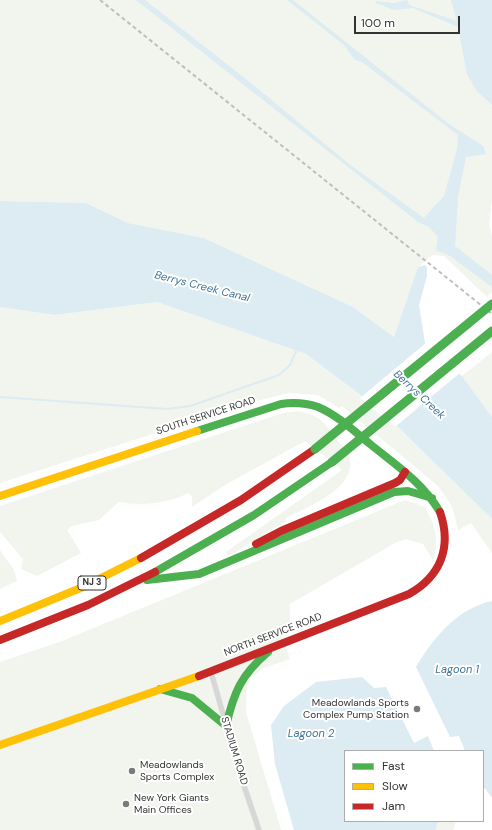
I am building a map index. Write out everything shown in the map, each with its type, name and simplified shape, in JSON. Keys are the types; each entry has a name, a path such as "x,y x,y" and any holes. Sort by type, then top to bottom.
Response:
{"main road":[{"name":"NJ 3","path":"0,621 92,583 178,539 250,495 315,449 492,304"},
{"name":"NJ 3","path":"0,640 74,611 139,581 236,528 280,500 332,462 492,331"},
{"name":"SOUTH SERVICE ROAD","path":"0,496 268,408 291,403 313,405 327,411 405,472"},
{"path":"229,561 277,533 395,483 400,480 405,472"},
{"name":"NORTH SERVICE ROAD","path":"0,745 211,672 403,597 425,584 440,562 446,538 444,519 432,498 421,485 405,472"},
{"path":"139,581 198,574 394,492 408,491 432,498"},
{"path":"159,689 192,698 226,726 238,683 252,665 275,646"}],"street":[{"name":"STADIUM ROAD","path":"211,672 226,726 259,830"}],"shaded area":[{"path":"0,0 492,0 492,199 489,225 492,236 492,292 487,297 444,256 433,255 418,267 394,337 353,307 204,238 128,223 86,203 0,201"},
{"path":"157,302 306,354 358,393 400,429 492,519 492,553 471,523 458,530 452,506 438,486 342,406 339,408 318,395 290,393 252,402 0,483 0,307 55,315"},
{"path":"492,352 492,417 462,376"},
{"path":"297,411 310,414 320,419 344,448 350,460 349,471 345,480 337,489 317,503 286,518 285,522 228,556 226,552 342,470 305,441 225,485 192,507 192,496 188,493 163,502 137,504 119,502 99,520 72,526 67,530 81,553 37,576 21,569 23,559 0,532 0,506 283,413"},
{"name":"Meadowlands Sports Complex","path":"405,500 425,507 429,514 434,527 436,539 433,560 423,544 406,539 395,543 290,604 290,622 279,628 290,659 264,668 249,679 246,694 246,712 281,830 0,830 0,662 62,641"},
{"path":"0,550 14,570 17,581 0,589"},
{"path":"438,822 456,822 453,830 436,830"}],"water":[{"path":"136,0 145,0 251,83 349,164 424,218 444,196 457,149 458,135 362,62 355,60 344,45 287,0 293,0 449,124 483,146 486,154 466,157 458,197 455,246 492,275 492,287 450,256 436,250 438,237 429,227 418,222"},
{"path":"407,0 409,5 457,21 451,0 492,0 492,105 476,90 467,74 458,27 413,8 394,10 376,3 375,1 394,3"},
{"path":"0,201 86,203 128,223 204,238 353,307 394,337 418,267 425,265 427,267 427,276 419,305 425,343 462,376 492,417 492,519 400,429 358,393 306,354 157,302 55,315 0,307"},
{"name":"Lagoon 1","path":"492,601 492,798 484,787 484,750 465,750 459,736 450,737 416,667 430,645 457,617 480,605"},
{"name":"Lagoon 2","path":"362,677 374,688 386,687 414,743 428,736 434,750 344,750 344,822 438,822 436,830 294,830 275,764 271,725 284,706 316,682"}],"pier":[{"path":"427,342 461,372 395,427 360,398"}],"waterway":[{"path":"0,397 167,409 190,406 279,375 290,365 297,349"}],"railway":[{"path":"100,0 492,314"}],"traffic: fast":[{"path":"315,449 492,304"},
{"path":"332,462 492,331"},
{"path":"197,431 281,404 300,403 318,407 332,414 408,475 426,492 440,512"},
{"path":"155,572 254,515 332,462"},
{"path":"147,580 199,574 394,492 408,491 432,498"},
{"path":"160,689 192,698 226,726 232,703 240,685 251,668 268,652"}],"traffic: slow":[{"path":"0,496 197,431"},
{"path":"0,621 83,587 141,558"},
{"path":"0,745 199,676"}],"traffic: jam":[{"path":"141,558 241,500 315,449"},
{"path":"256,544 281,531 395,483 400,480 405,472"},
{"path":"199,676 409,594 420,587 429,579 436,569 444,549 445,537 440,512"},
{"path":"0,640 88,605 155,572"}],"place":[{"name":"Meadowlands Sports Complex Pump Station","path":"417,709"},
{"name":"Meadowlands Sports Complex","path":"132,771"},
{"name":"New York Giants Main Offices","path":"126,804"}],"water label":[{"name":"Berrys Creek Canal","path":"202,287"},
{"name":"Berrys Creek","path":"419,395"}]}
